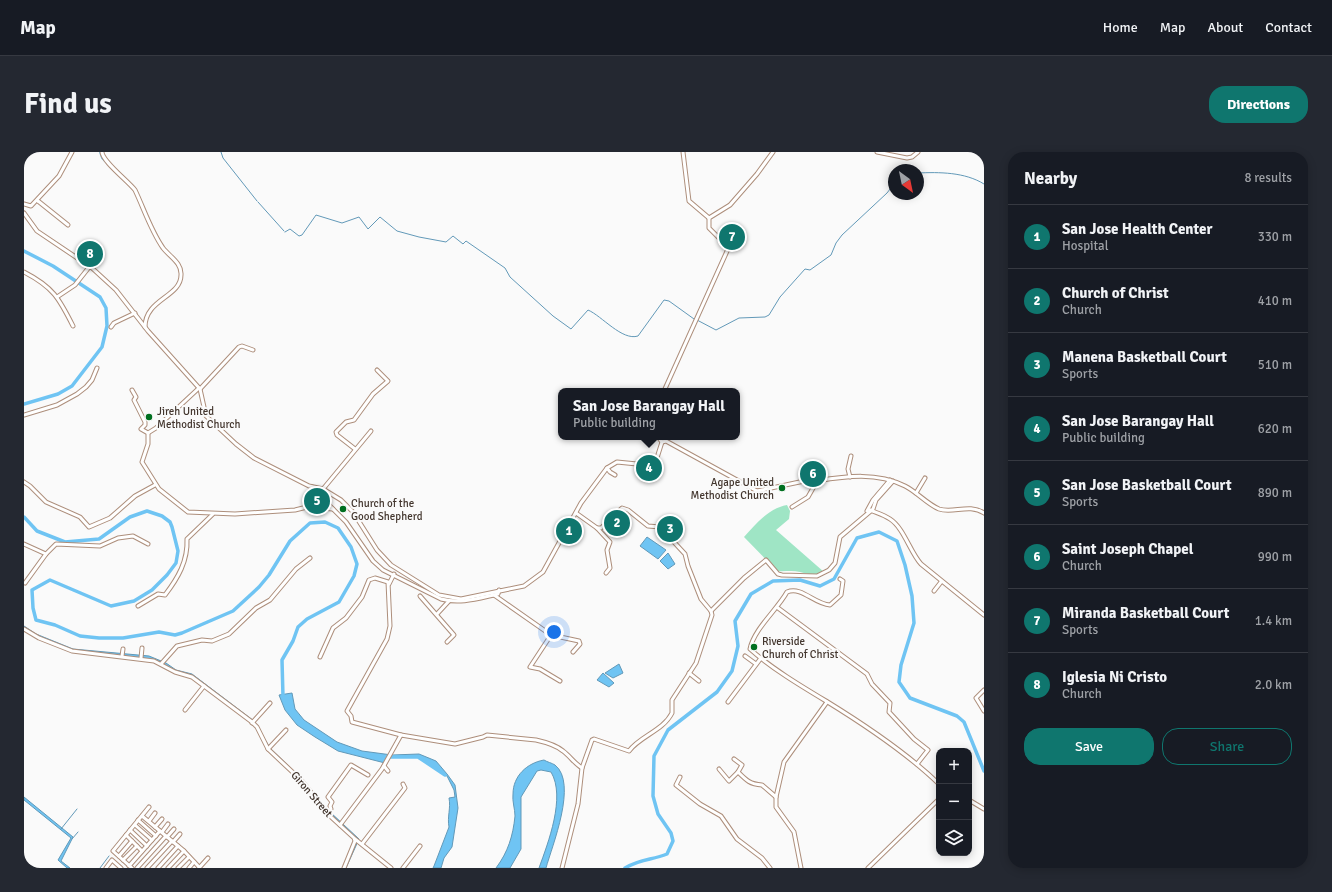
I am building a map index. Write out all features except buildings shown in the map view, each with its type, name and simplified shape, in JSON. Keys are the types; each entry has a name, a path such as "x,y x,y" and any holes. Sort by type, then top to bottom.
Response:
{"street":[{"path":"24,204 31,206 38,201 59,176 72,152"},
{"path":"102,152 106,161 132,186 164,248 180,265 182,274 176,289 148,312 145,320 145,327"},
{"path":"665,388 728,249 710,228 709,218 689,201 683,152"},
{"path":"709,218 730,205 774,152"},
{"path":"877,152 910,158 918,152"},
{"path":"38,201 68,225"},
{"path":"24,213 37,231 90,266 116,290 145,327 199,388 206,416 236,444 254,458 312,487 324,489 341,500 353,512 383,556 391,565 408,574 439,595 460,602 498,594 499,590"},
{"path":"58,297 75,285 90,266"},
{"path":"24,272 47,286 58,297 73,326"},
{"path":"111,327 114,323 135,313"},
{"path":"148,433 156,428 199,388 239,347 241,346 253,350"},
{"path":"24,415 57,405 76,394 86,387 92,380 96,368"},
{"path":"355,448 337,435 336,432 346,422 354,420 373,394 388,381 377,370"},
{"path":"132,390 136,397 134,400 145,422 142,429 148,433"},
{"path":"324,489 355,448 371,431"},
{"path":"148,433 148,444 141,460 155,485 185,510 213,514 295,510 307,507 333,509"},
{"path":"312,487 346,522 373,561 383,570 449,599 460,599 524,586 543,572 591,488 607,468 617,462 647,465 655,464 662,442 666,441 757,491 809,480 817,481 850,476 868,476 892,481 916,493 941,510 973,508 984,513"},
{"path":"850,476 848,469 851,456"},
{"path":"607,468 615,475"},
{"path":"916,493 925,478"},
{"path":"792,507 808,497 817,481"},
{"path":"711,611 744,578 766,560 778,574 782,575 812,576 821,575 830,570 835,563 840,537 873,509 876,500 892,481"},
{"path":"864,516 873,500 892,481"},
{"path":"24,482 46,502 80,517 89,527 110,518 135,496 155,485"},
{"path":"754,497 757,491"},
{"path":"307,507 309,500 317,493"},
{"path":"562,868 567,856 579,798 582,768 594,739 629,752 634,744 663,724 672,713 672,703 675,694 701,652 704,637 712,615 711,611 701,598 688,566 685,554 660,527 648,526 628,510 622,508 601,528 597,528"},
{"path":"870,510 892,520 902,533 914,557 984,616"},
{"path":"576,513 597,528 610,543 607,550 610,568 606,573"},
{"path":"138,606 158,594 165,596 185,562 188,552 187,539 213,514"},
{"path":"25,584 46,554 56,544 100,546 118,538 133,536 148,544"},
{"path":"24,544 46,554"},
{"path":"162,663 177,646 202,640 212,641 229,634 256,608 276,595 296,569 310,558"},
{"path":"394,574 389,584 390,626 387,639 347,711 352,717 352,722 401,735 455,744 487,735 536,740 563,750 576,765 582,768"},
{"path":"404,580 408,574"},
{"path":"320,657 333,628 346,618 362,597 369,580 375,578 389,584"},
{"path":"840,579 843,581 843,588 840,597 832,604 823,604 802,593 791,591 787,592 778,608 767,620 750,647 751,650 917,764 936,781"},
{"path":"934,591 942,582"},
{"path":"494,595 552,635 579,641 580,644 573,652"},
{"path":"420,596 437,614 442,623 454,636 447,642"},
{"path":"437,614 449,599"},
{"path":"778,608 867,674 872,684 890,703 889,712 914,739 928,750 917,764"},
{"name":"Giron Street","path":"24,629 47,640 67,647 95,653 148,658 162,663 175,672 186,673 194,676 204,686 253,722 259,729 270,750 303,780 328,812 357,840 391,868"},
{"path":"552,635 530,667 540,669 560,681"},
{"path":"122,655 123,648"},
{"path":"139,656 142,648"},
{"path":"745,656 756,664"},
{"path":"728,702 762,658"},
{"path":"689,673 699,681"},
{"path":"185,710 204,686"},
{"path":"984,690 976,698 984,711"},
{"path":"801,868 794,832 776,807 776,797 784,762 827,702"},
{"path":"253,722 270,703"},
{"path":"270,750 286,730"},
{"path":"341,824 385,764 401,735"},
{"path":"719,769 729,781 742,766 734,759"},
{"path":"385,764 388,771"},
{"path":"328,812 332,802 328,797 351,765 368,775"},
{"path":"738,772 755,786 762,785 776,797"},
{"path":"680,777 676,785 700,804 720,816 737,839 762,858 770,868"},
{"path":"362,844 405,788 404,784"},
{"path":"868,868 936,801"},
{"path":"972,802 984,809"},
{"path":"149,807 113,851 130,867 142,851 168,824"},
{"path":"148,821 155,813"},
{"path":"142,816 184,851 199,868 208,858"},
{"path":"155,827 162,819"},
{"path":"138,820 156,836"},
{"path":"134,825 152,840"},
{"path":"137,868 174,829"},
{"path":"130,830 147,846"},
{"path":"147,868 180,834"},
{"path":"126,835 142,851"},
{"path":"344,868 351,856 357,840"},
{"path":"106,868 112,860 132,841"},
{"path":"123,860 137,846"},
{"path":"158,868 178,846"},
{"path":"403,868 420,846"},
{"path":"168,868 184,851"},
{"path":"178,868 189,857"},
{"path":"112,860 118,867"},
{"path":"189,868 194,862"}],"green space":[{"path":"787,505 790,511 789,519 776,530 824,572 821,574 815,575 797,571 777,571 744,537 758,522 774,509"}],"water":[{"path":"647,537 666,550 658,559 640,546"},
{"path":"668,553 675,564 668,569 660,561"},
{"path":"24,626 36,634 73,649 149,656 166,663 176,670 192,674 254,721 270,748 304,781 329,811 359,839 346,868 355,838 269,749 257,728 190,675 179,673 151,659 78,652 39,638 24,628"},
{"path":"619,664 623,673 613,678 605,673"},
{"path":"603,673 614,683 609,687 597,680"},
{"path":"292,693 295,709 304,720 337,742 362,751 392,755 419,754 436,761 455,785 458,808 452,847 444,858 441,868 433,868 449,827 449,798 455,797 454,790 447,776 418,757 388,757 385,763 338,751 297,725 285,710 279,695"},
{"path":"544,760 555,765 561,774 564,786 564,800 558,830 546,868 539,868 551,833 557,794 555,782 551,772 541,770 537,771 521,797 521,849 510,868 496,868 507,850 513,830 515,816 513,797 515,782 522,771 527,767"},
{"path":"24,797 73,837 61,861 70,868 67,868 58,860 71,838 24,800"}],"waterway":[{"path":"100,152 102,158 108,164"},
{"path":"221,152 223,158 257,201"},
{"path":"924,173 960,175 969,177 984,184"},
{"path":"697,320 716,330 739,318 765,317 769,315 780,297 805,269 810,270 831,255 836,243 842,235 888,192"},
{"path":"258,202 284,231"},
{"path":"285,232 290,229 299,236 302,235 316,215 342,223 359,217 368,229 380,217 397,231 419,237 446,242 453,236 463,244 466,241 505,268 510,277 553,316 571,329 588,310 619,332 632,337 638,336 664,300 669,301 694,319"},
{"path":"24,251 53,266 100,297 106,308 107,326 102,347 72,386 58,394 24,404"},
{"path":"24,517 37,531 65,542 99,539 130,517 147,511 162,516 170,522 178,551 176,563 167,575 152,590 134,601 111,606 50,580 32,590 33,608 36,620 55,625 80,636 99,638 123,638 159,632 175,635 233,611 259,587 269,575 290,541 310,523 325,522 338,528 351,547 357,564 354,576 339,602 307,619 298,627 293,641 282,660 283,697"},
{"path":"625,868 636,863 667,854 673,841 671,833 658,814 653,796 654,756 668,730 717,692 732,671 738,646 735,621 751,594 773,581 800,580 820,586 834,579 857,538 879,532 897,541 905,565 912,596 914,623 901,665 899,682 910,698 957,716 964,722 984,771"},
{"path":"387,757 418,757 445,775"},
{"path":"61,829 77,809"},
{"path":"72,839 78,832"},
{"path":"100,868 109,856"}],"place":[{"name":"Miranda Basketball Court","path":"732,237"},
{"name":"Iglesia Ni Cristo","path":"90,254"},
{"name":"Jireh United Methodist Church","path":"149,417"},
{"name":"San Jose Barangay Hall","path":"649,468"},
{"name":"Saint Joseph Chapel","path":"813,474"},
{"name":"Agape United Methodist Church","path":"782,488"},
{"name":"San Jose Basketball Court","path":"317,501"},
{"name":"Church of the Good Shepherd","path":"343,509"},
{"name":"Church of Christ","path":"617,523"},
{"name":"Manena Basketball Court","path":"670,529"},
{"name":"San Jose Health Center","path":"569,531"},
{"name":"Riverside Church of Christ","path":"754,647"}]}
